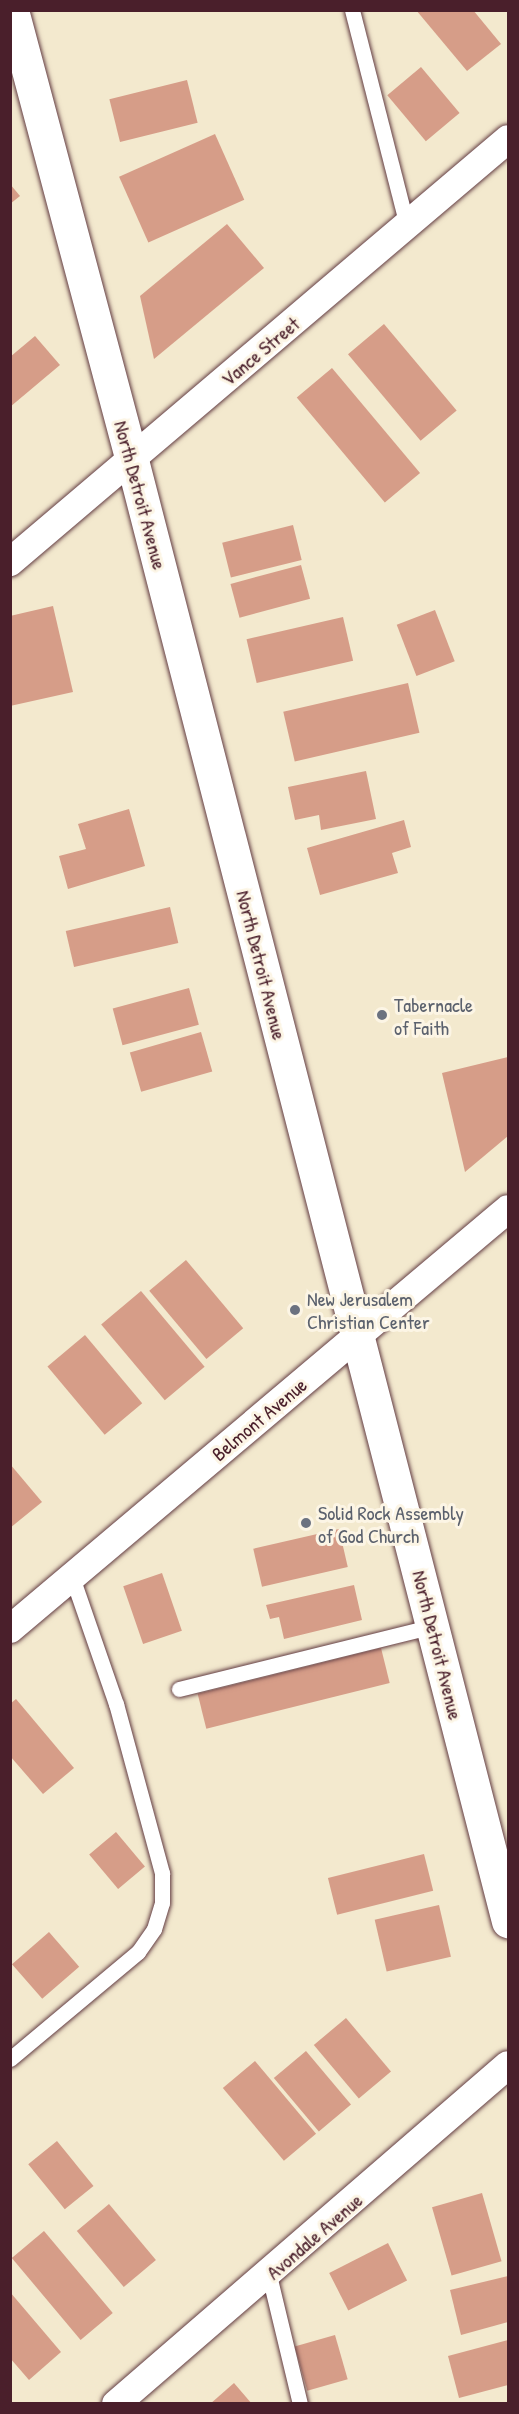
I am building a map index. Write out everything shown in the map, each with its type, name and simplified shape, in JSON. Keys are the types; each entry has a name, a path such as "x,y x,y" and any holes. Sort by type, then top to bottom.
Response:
{"main road":[{"name":"North Detroit Avenue","path":"12,10 132,460 508,1921"}],"street":[{"name":"Vance Street","path":"10,562 508,139"},
{"name":"Belmont Avenue","path":"10,1629 508,1209"},
{"name":"Avondale Avenue","path":"116,2403 269,2275 508,2065"}],"lane":[{"path":"352,10 407,226"},
{"path":"10,2059 138,1953 154,1929 162,1903 162,1873 116,1704 72,1577"},
{"path":"179,1689 433,1626"},
{"path":"269,2275 300,2403"}],"building":[{"path":"416,10 473,10 501,44 467,71"},
{"path":"421,67 460,113 426,141 387,95"},
{"path":"187,80 198,123 120,142 109,99"},
{"path":"215,134 244,200 148,242 119,177"},
{"path":"10,184 20,196 10,204"},
{"path":"227,224 264,268 154,359 140,296"},
{"path":"384,324 457,411 421,441 348,354"},
{"path":"35,336 60,365 10,407 10,357"},
{"path":"332,368 420,473 385,503 297,398"},
{"path":"293,525 302,560 231,578 222,543"},
{"path":"301,565 310,599 240,618 230,584"},
{"path":"53,606 73,692 10,706 10,616"},
{"path":"435,610 455,661 416,676 397,625"},
{"path":"343,617 353,661 257,683 247,639"},
{"path":"408,683 419,733 295,761 283,712"},
{"path":"366,771 376,819 321,830 319,815 295,820 288,787"},
{"path":"129,809 145,866 68,889 59,856 86,849 78,824"},
{"path":"404,820 411,847 392,853 398,873 320,895 307,848"},
{"path":"170,907 178,943 74,967 66,931"},
{"path":"189,988 199,1025 123,1045 113,1008"},
{"path":"201,1032 212,1071 141,1092 130,1052"},
{"path":"508,1057 508,1136 465,1172 442,1073"},
{"path":"186,1260 243,1328 206,1359 149,1291"},
{"path":"141,1291 205,1367 165,1400 101,1324"},
{"path":"85,1335 142,1403 105,1435 47,1366"},
{"path":"10,1464 42,1502 10,1528"},
{"path":"339,1529 348,1567 262,1587 253,1549"},
{"path":"162,1573 182,1631 143,1644 123,1586"},
{"path":"354,1585 362,1620 284,1639 279,1617 270,1619 266,1605"},
{"path":"381,1648 390,1683 206,1729 198,1694"},
{"path":"16,1699 74,1768 43,1794 10,1756 10,1704"},
{"path":"116,1832 145,1866 118,1889 89,1854"},
{"path":"424,1854 433,1891 337,1915 328,1878"},
{"path":"439,1905 451,1957 387,1971 375,1920"},
{"path":"49,1932 79,1967 42,1999 12,1964"},
{"path":"346,2018 391,2072 359,2099 314,2045"},
{"path":"306,2051 351,2105 319,2132 274,2078"},
{"path":"255,2061 316,2134 284,2161 223,2088"},
{"path":"57,2141 94,2186 65,2209 28,2164"},
{"path":"482,2193 502,2261 452,2276 432,2207"},
{"path":"109,2204 156,2260 124,2287 77,2231"},
{"path":"44,2231 113,2313 81,2340 12,2258"},
{"path":"388,2243 407,2280 348,2310 329,2273"},
{"path":"508,2276 508,2322 461,2335 450,2290"},
{"path":"10,2292 61,2352 29,2380 10,2358"},
{"path":"335,2335 348,2379 307,2391 295,2347"},
{"path":"508,2340 508,2385 459,2398 448,2356"},
{"path":"234,2383 252,2404 210,2404"}],"place":[{"name":"Tabernacle of Faith","path":"382,1015"},
{"name":"New Jerusalem Christian Center","path":"295,1310"},
{"name":"Solid Rock Assembly of God Church","path":"306,1523"}]}
